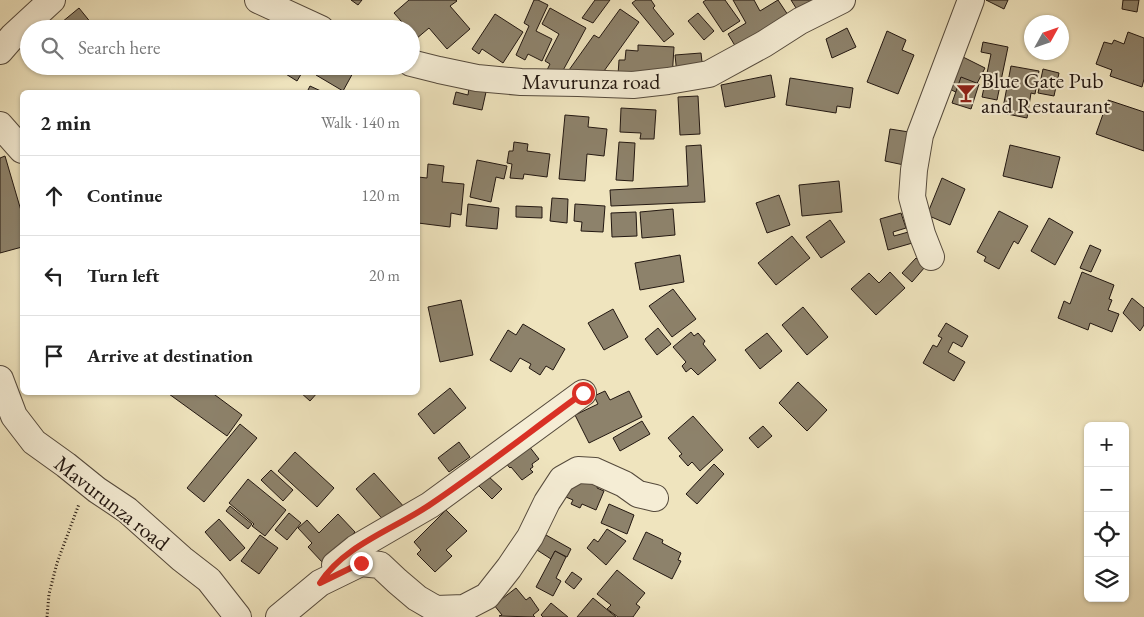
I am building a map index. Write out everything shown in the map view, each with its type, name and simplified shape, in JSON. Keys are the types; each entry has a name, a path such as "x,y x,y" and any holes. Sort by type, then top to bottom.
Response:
{"street":[{"path":"30,20 52,0"},
{"path":"258,0 301,20"},
{"name":"Mavurunza road","path":"420,65 477,78 521,82 634,85 668,82 709,74 764,44 800,21 842,0"},
{"path":"931,257 922,234 912,196 914,170 920,135 971,0"},
{"path":"0,51 20,30"},
{"path":"0,125 20,148"},
{"name":"Mavurunza road","path":"0,379 14,416 34,442 127,510 182,559 209,580 238,617"},
{"path":"320,583 327,572 356,548 430,505 583,393"},
{"path":"279,617 320,583 361,563 380,564 417,598 436,609 464,608 487,596 509,568 530,536 547,502 562,480 578,470 595,471 624,484 638,494 655,498"}],"path":[{"path":"47,617 49,594 57,563 87,482"}],"building":[{"path":"351,0 362,0 358,5"},
{"path":"409,0 456,0 450,6 470,29 447,49 429,28 420,36 420,20 400,20 394,13"},
{"path":"534,0 548,5 536,31 552,39 542,61 528,54 525,60 516,55 529,26 524,23"},
{"path":"595,0 610,0 593,23 582,18"},
{"path":"636,0 651,0 655,6 653,8 674,34 664,42 632,3"},
{"path":"706,0 725,0 740,21 723,32 703,2"},
{"path":"733,0 754,0 760,11 778,0 792,21 740,54 728,34 746,23"},
{"path":"791,0 829,0 801,16"},
{"path":"986,0 1008,0 1004,9"},
{"path":"1123,0 1139,0 1137,12 1122,9"},
{"path":"79,8 89,20 64,20"},
{"path":"550,8 586,28 560,76 547,70 550,64 545,61 559,34 542,24"},
{"path":"620,9 639,22 599,78 586,82 569,70 594,35 599,38"},
{"path":"698,13 714,31 704,40 688,21"},
{"path":"495,14 523,32 503,63 482,49 479,54 472,49"},
{"path":"847,28 856,47 832,58 826,39"},
{"path":"887,31 906,40 902,50 914,55 898,94 867,82"},
{"path":"1128,32 1144,38 1144,79 1142,87 1110,76 1112,70 1096,64 1104,42 1112,44 1114,40 1124,44"},
{"path":"983,42 1008,47 997,100 982,97 991,54 981,52"},
{"path":"638,45 674,47 672,79 618,75 619,60 625,60 626,50 638,51"},
{"path":"701,53 703,71 677,74 675,55"},
{"path":"961,56 985,68 969,99 946,87"},
{"path":"1011,66 1039,71 1035,94 1031,93 1027,118 1002,113"},
{"path":"1043,69 1059,73 1054,96 1038,93"},
{"path":"287,75 301,75 297,81"},
{"path":"316,75 352,75 344,90"},
{"path":"771,75 775,97 725,107 721,85"},
{"name":"Blue Gate Pub and Restaurant","path":"961,77 979,84 971,109 952,103"},
{"path":"790,78 853,88 850,108 837,106 836,113 786,105"},
{"path":"310,86 319,90 308,90"},
{"path":"469,88 486,92 482,110 453,104 456,92 468,95"},
{"path":"698,96 700,134 680,135 678,97"},
{"path":"1108,100 1144,112 1144,151 1096,134"},
{"path":"621,108 656,110 654,139 640,139 641,133 620,132"},
{"path":"565,115 589,117 588,127 607,129 604,156 587,154 585,181 559,179"},
{"path":"890,129 909,132 904,165 885,161"},
{"path":"514,142 528,144 527,151 550,154 547,177 524,174 523,179 510,178 512,164 507,163 509,151 513,151"},
{"path":"619,142 635,143 633,181 616,180"},
{"path":"701,145 705,202 611,206 610,190 688,186 686,146"},
{"path":"1010,145 1060,157 1052,188 1003,176"},
{"path":"5,156 20,207 20,248 0,253 0,158"},
{"path":"477,160 507,166 504,179 496,177 491,202 470,197"},
{"path":"428,164 444,166 442,182 464,184 461,215 451,213 450,227 420,223 420,177 427,178"},
{"path":"942,178 965,189 950,225 927,215"},
{"path":"839,181 842,212 802,216 799,185"},
{"path":"779,195 790,225 767,233 756,203"},
{"path":"552,198 568,199 567,223 550,221"},
{"path":"468,204 499,208 497,229 466,226"},
{"path":"575,204 605,206 603,232 581,231 582,222 574,221"},
{"path":"516,206 542,207 542,218 516,217"},
{"path":"673,209 675,235 642,238 640,212"},
{"path":"999,211 1028,226 1018,244 1014,241 999,269 984,261 986,257 977,252"},
{"path":"636,212 637,236 612,237 611,213"},
{"path":"901,213 906,228 893,232 894,236 912,231 916,242 888,250 880,219"},
{"path":"1049,218 1073,232 1055,265 1031,251"},
{"path":"830,220 845,242 821,258 806,237"},
{"path":"792,236 810,258 776,285 758,263"},
{"path":"1090,245 1101,250 1091,272 1080,268"},
{"path":"680,255 684,282 640,290 635,263"},
{"path":"916,258 925,267 912,282 902,273"},
{"path":"890,272 905,288 876,315 851,289 869,273 879,283"},
{"path":"1082,272 1114,285 1109,299 1112,300 1108,310 1119,314 1112,332 1090,323 1088,330 1058,318 1064,301 1070,304"},
{"path":"673,289 696,319 672,337 649,306"},
{"path":"1132,298 1144,308 1144,325 1140,331 1123,313"},
{"path":"461,300 473,355 440,362 428,307"},
{"path":"803,307 828,337 807,355 782,325"},
{"path":"613,309 628,337 604,350 588,323"},
{"path":"946,323 968,336 962,347 953,342 948,352 965,362 954,381 923,363 933,345 937,347 942,338 938,336"},
{"path":"523,324 565,349 553,370 546,366 540,375 529,368 531,364 520,358 511,372 490,360 508,330 516,335"},
{"path":"658,328 671,344 657,355 645,339"},
{"path":"691,332 694,336 698,333 705,341 703,344 716,360 698,375 691,368 686,372 682,366 686,362 673,347"},
{"path":"767,333 782,351 760,369 745,350"},
{"path":"798,382 827,410 807,431 779,403"},
{"path":"450,388 466,408 434,434 418,414"},
{"path":"605,391 610,400 629,391 642,417 589,443 575,415 598,404 594,396"},
{"path":"170,395 215,395 242,415 227,436"},
{"path":"303,395 315,395 310,401"},
{"path":"693,416 723,450 700,471 692,462 688,466 679,456 682,454 668,438"},
{"path":"642,421 650,434 620,451 613,438"},
{"path":"240,424 257,438 204,502 187,488"},
{"path":"763,426 772,436 758,448 749,438"},
{"path":"525,441 539,459 532,464 533,467 530,469 533,472 522,480 502,459"},
{"path":"459,442 470,457 449,472 438,458"},
{"path":"295,452 334,488 317,507 278,471"},
{"path":"714,464 724,474 697,504 686,494"},
{"path":"271,470 293,490 283,501 261,480"},
{"path":"374,473 405,508 387,524 356,489"},
{"path":"488,476 502,489 492,499 479,486"},
{"path":"574,478 598,485 597,488 604,491 596,510 582,504 580,508 571,504 573,500 566,497"},
{"path":"248,479 286,510 265,536 229,503"},
{"path":"609,504 634,515 627,534 601,523"},
{"path":"230,506 252,524 248,529 226,511"},
{"path":"446,510 467,531 446,550 452,556 435,572 417,554 421,550 414,542"},
{"path":"289,513 301,523 287,540 275,530"},
{"path":"338,514 355,532 323,563 308,547 312,543 298,528 307,520 319,533"},
{"path":"219,519 245,548 230,561 205,532"},
{"path":"607,529 626,541 606,565 587,548 594,539 598,542"},
{"path":"646,532 663,540 662,543 681,553 678,560 681,561 672,579 633,559"},
{"path":"260,535 278,548 259,574 241,561"},
{"path":"546,535 571,549 567,557 555,551 551,559 537,550"},
{"path":"555,551 566,557 556,578 561,581 553,596 536,587"},
{"path":"617,570 645,593 636,604 640,607 633,617 618,617 607,609 611,605 597,594"},
{"path":"572,572 582,579 574,589 565,582"},
{"path":"516,588 526,600 530,597 539,610 533,615 535,617 499,616 502,615 494,605"},
{"path":"593,598 616,617 577,617"},
{"path":"551,603 568,617 543,617 541,615"}],"place":[{"name":"Blue Gate Pub and Restaurant","path":"966,93"}],"route":[{"path":"361,563 320,583 327,572 356,548 430,505 583,393"}]}
